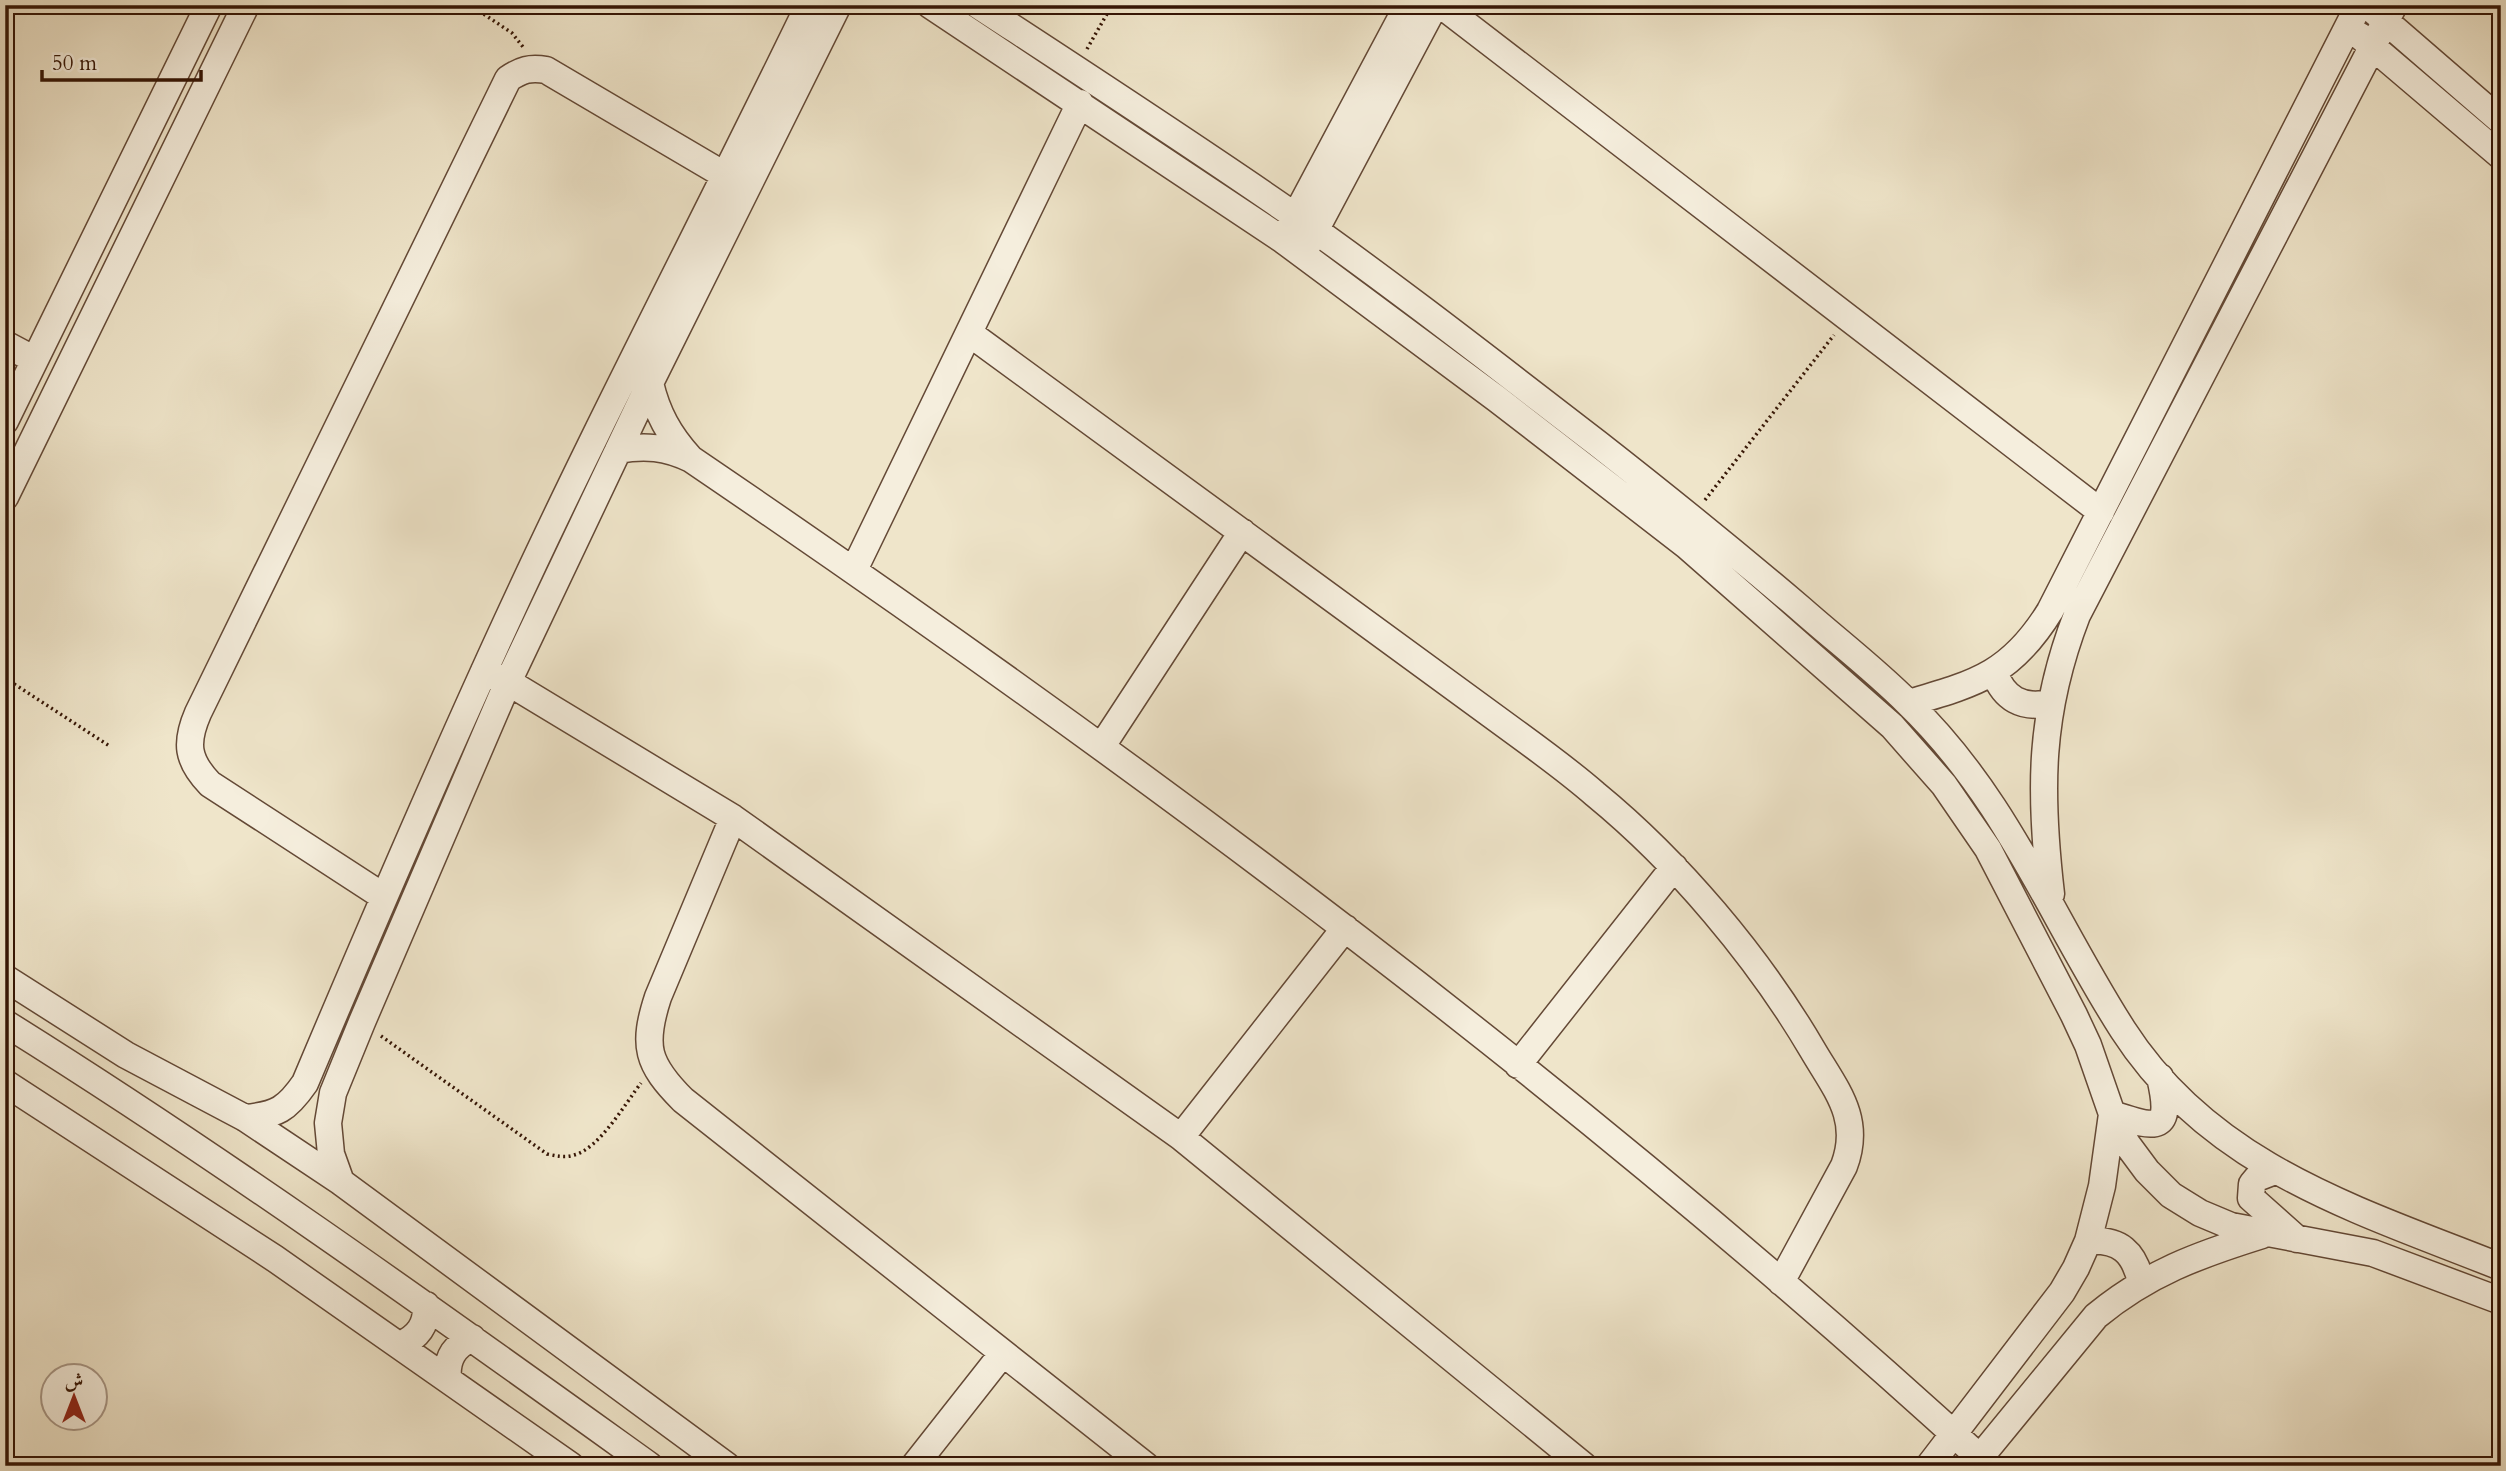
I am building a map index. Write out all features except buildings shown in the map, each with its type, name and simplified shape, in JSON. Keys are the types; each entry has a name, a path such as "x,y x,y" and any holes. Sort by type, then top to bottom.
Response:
{"street":[{"path":"5,421 209,5"},
{"path":"5,497 246,5"},
{"path":"245,1118 270,1116 291,1103 305,1083 484,671 618,387 726,176 809,5"},
{"path":"341,1182 331,1154 328,1124 333,1093 362,1022 508,682 650,383 838,5"},
{"path":"930,5 1292,247 1497,399 1687,546 1864,699 1919,754 1967,816 2007,883 2079,1025 2112,1114 2127,1144 2147,1171 2171,1195 2210,1218 2231,1226 2373,1253 2501,1301"},
{"path":"978,5 1305,224 1510,376 1692,517 1909,703 1958,757 2012,833 2124,1032 2160,1077 2196,1115 2275,1171 2319,1194 2501,1267"},
{"path":"1305,224 1408,5"},
{"path":"1292,247 1435,5"},
{"path":"1441,5 2101,512"},
{"path":"2052,906 2043,765 2056,673 2077,615 2372,46 2382,11 2501,121"},
{"path":"2353,15 2372,46 2501,156"},
{"path":"1909,703 1969,685 1994,673 2017,656 2035,635 2101,512 2353,15"},
{"path":"384,897 210,784 196,770 190,751 190,731 508,79 520,71 533,68 546,70 726,176"},
{"path":"853,570 1080,103"},
{"path":"969,332 1508,726 1597,795 1674,867 1734,936 1792,1015 1849,1115 1851,1141 1844,1166 1780,1282"},
{"path":"5,344 35,360"},
{"path":"650,383 664,425 691,459"},
{"path":"618,450 656,447 691,459 1102,746 1345,928 1518,1065 1780,1282 1955,1434 1981,1463 2096,1316 2141,1282 2178,1264 2264,1234"},
{"path":"1102,746 1242,532"},
{"path":"484,671 508,682 733,818 1181,1137 1584,1466"},
{"path":"1994,673 1999,686 2009,697 2021,704 2035,706 2050,703"},
{"path":"733,818 649,1024 651,1053 654,1065 663,1080 684,1100 1146,1466"},
{"path":"1518,1065 1674,867"},
{"path":"1181,1137 1345,928"},
{"path":"650,1466 426,1305 120,1095 6,1023 16,985 126,1055 245,1118 341,1182 727,1466"},
{"path":"2112,1114 2144,1125 2158,1123 2166,1111 2160,1077"},
{"path":"5,1083 274,1258 571,1466"},
{"path":"1929,1466 2062,1292 2088,1241 2102,1186 2112,1114"},
{"path":"2275,1171 2256,1178 2252,1184 2251,1198 2298,1239"},
{"path":"2088,1241 2103,1240 2118,1244 2129,1253 2137,1266 2141,1282"},
{"path":"400,1345 418,1334 426,1315 426,1305"},
{"path":"448,1379 449,1358 463,1342 472,1338"},
{"path":"914,1466 1003,1353"}],"path":[{"path":"470,5 512,33 525,49 533,68"},
{"path":"1076,69 1112,5"},
{"path":"1692,517 1848,317"},
{"path":"5,678 111,747"},
{"path":"362,1022 547,1154 562,1157 577,1155 590,1148 654,1065"}]}
